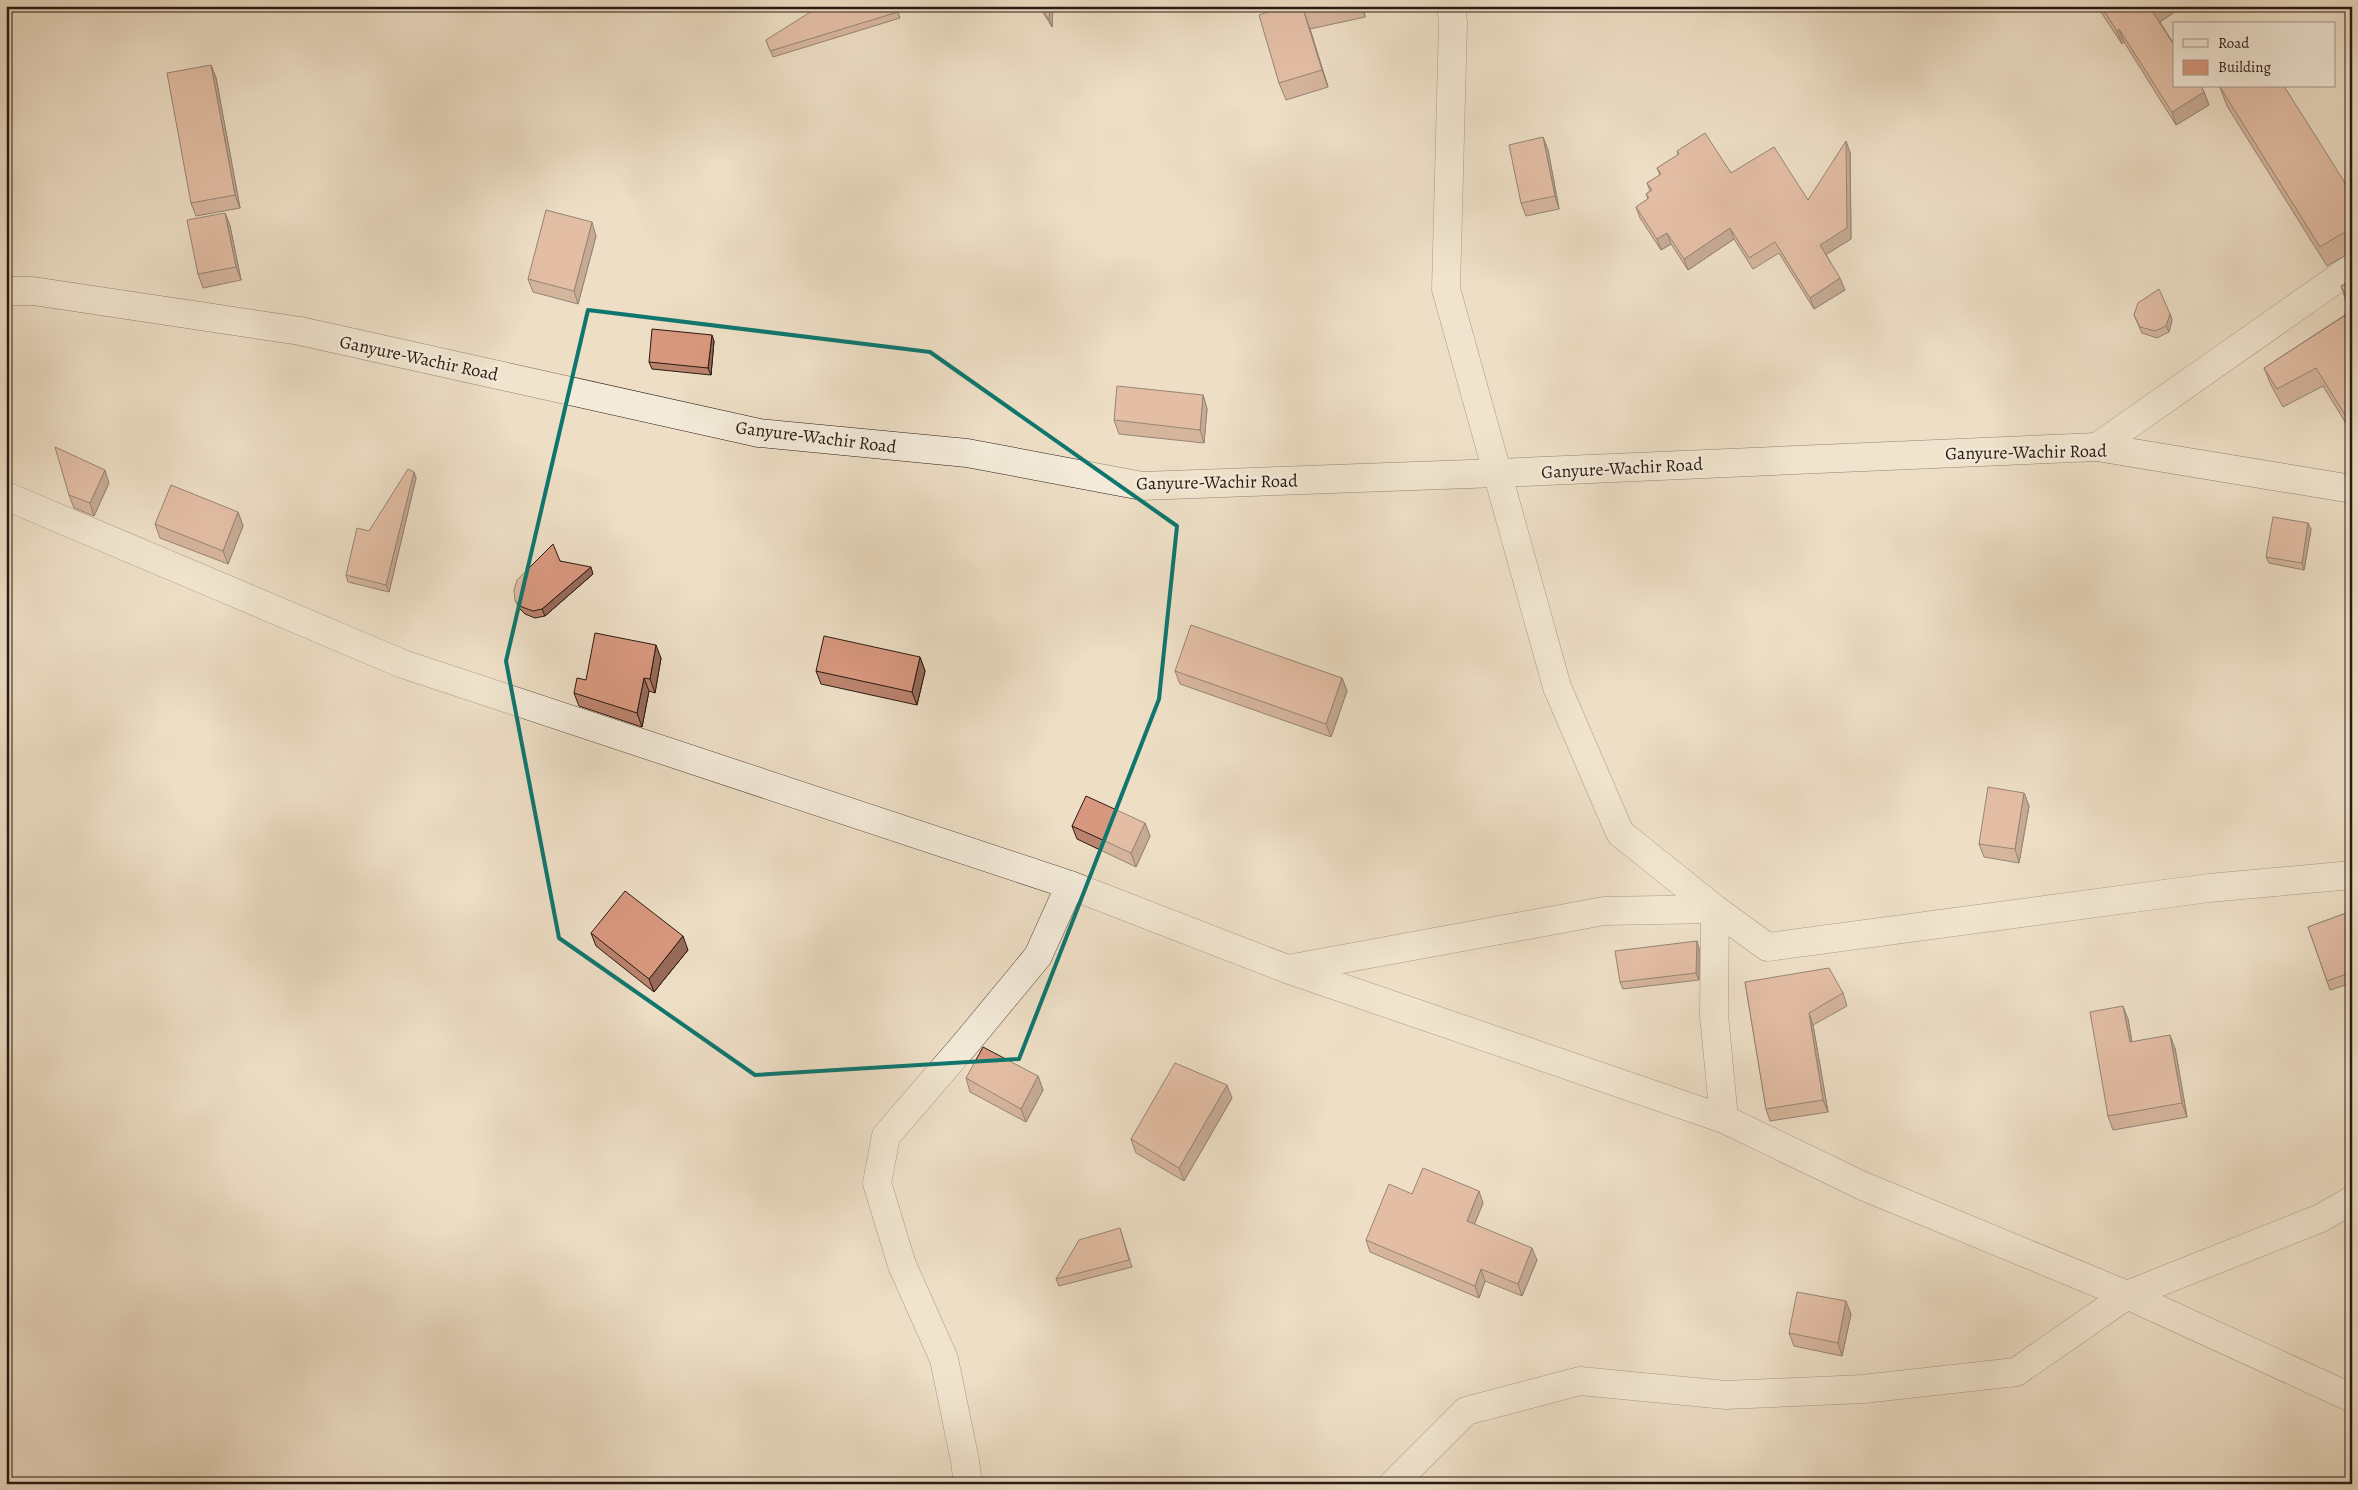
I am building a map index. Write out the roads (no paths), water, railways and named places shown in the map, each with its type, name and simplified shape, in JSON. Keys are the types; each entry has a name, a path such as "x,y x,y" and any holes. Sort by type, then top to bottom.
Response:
{"street":[{"path":"1451,6 1453,22 1446,288 1557,686 1620,833 1715,909 1767,947 2209,888 2352,875"},
{"path":"2097,447 2352,268"},
{"name":"Ganyure-Wachir Road","path":"6,291 33,291 300,331 759,433 966,454 1142,486 1498,474 2097,447 2352,489"},
{"path":"6,496 403,664 1070,885 1287,969 1724,1119 1863,1186 2127,1295 2352,1398"},
{"path":"968,1484 944,1359 902,1265 877,1183 886,1136 1038,956 1070,885"},
{"path":"1287,969 1604,911 1715,909"},
{"path":"1715,909 1714,1015 1724,1119"},
{"path":"1393,1484 1466,1411 1580,1381 1726,1395 1863,1389 2016,1372 2127,1295 2320,1218 2352,1200"}]}
